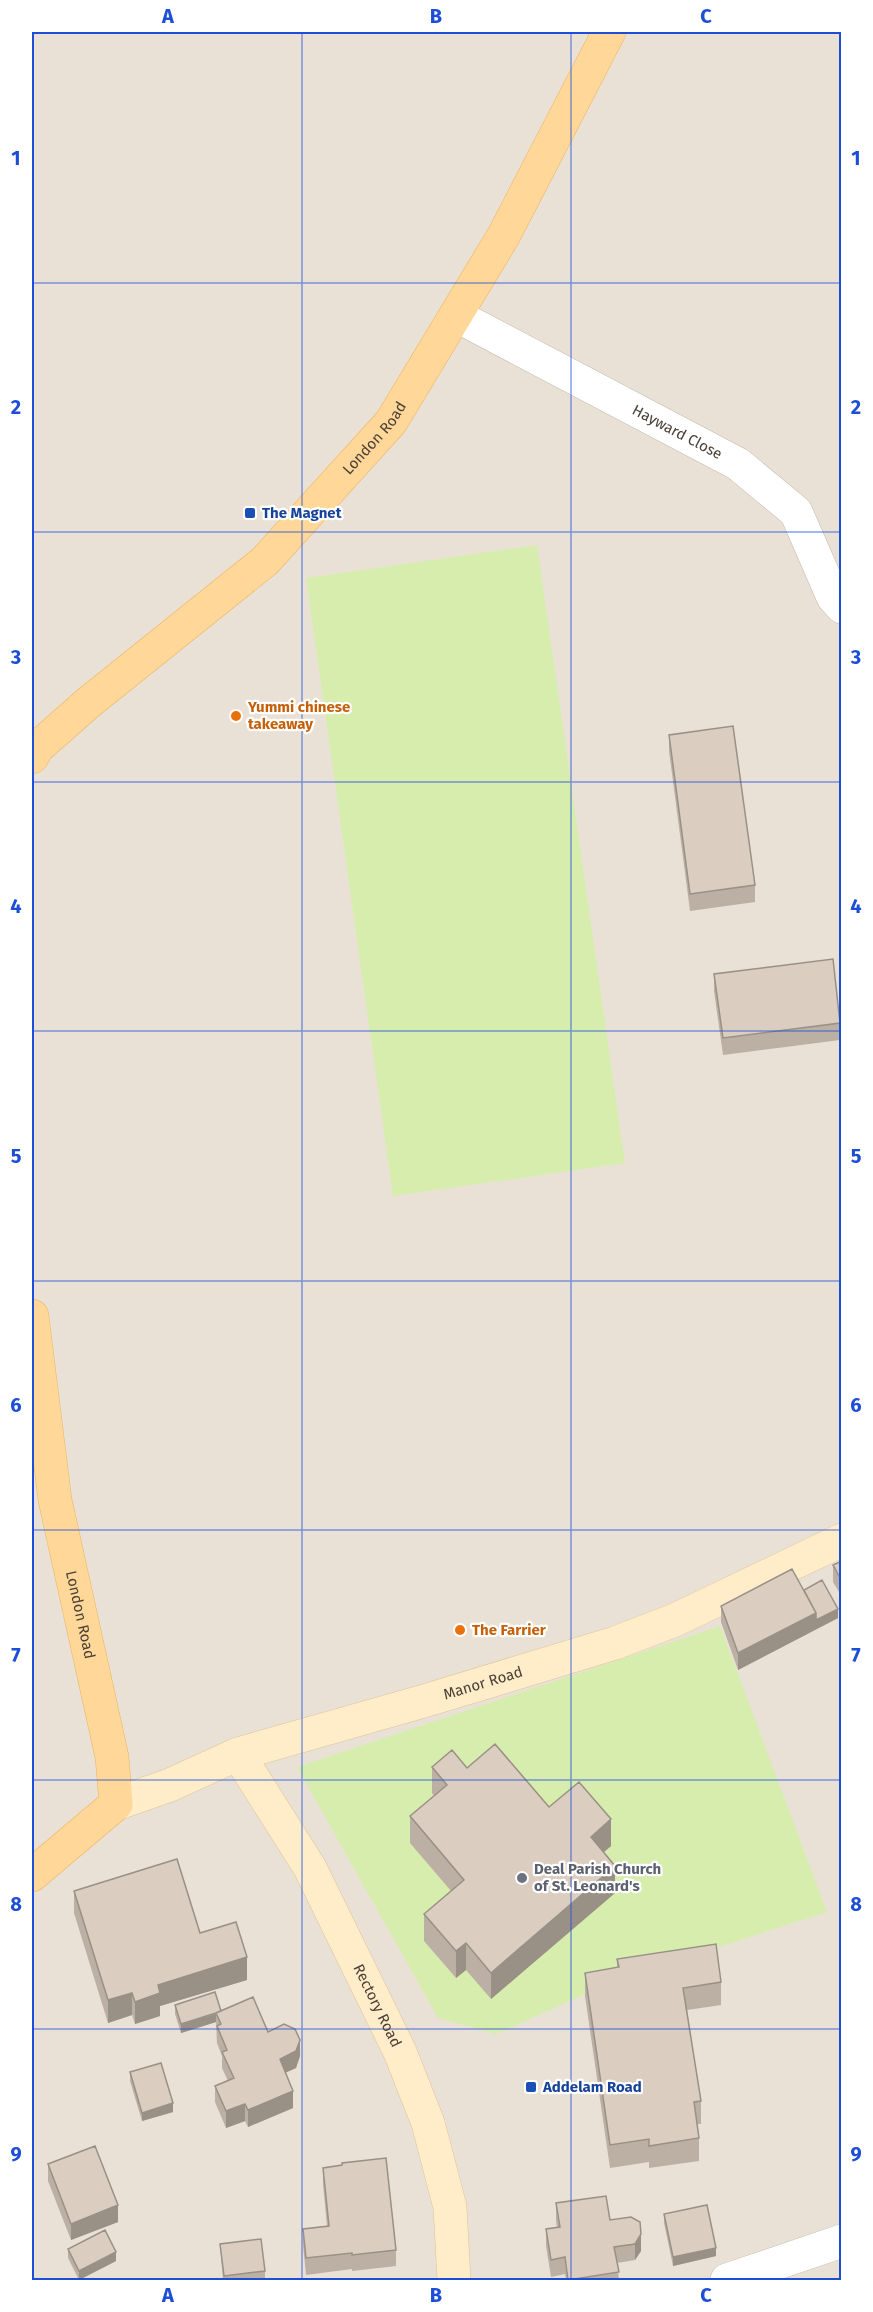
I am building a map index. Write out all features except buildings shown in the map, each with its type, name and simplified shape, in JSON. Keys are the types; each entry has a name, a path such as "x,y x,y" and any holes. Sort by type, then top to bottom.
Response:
{"main road":[{"name":"London Road","path":"32,757 37,748 88,703 266,561 391,423 504,235 609,32"},
{"name":"London Road","path":"32,1316 55,1500 112,1757 116,1804"},
{"name":"Manor Road","path":"116,1804 170,1785 238,1754 615,1643 675,1620 842,1540"},
{"name":"Rectory Road","path":"238,1754 310,1868 400,2052 428,2123 450,2206 454,2280"},
{"path":"32,1875 116,1804"}],"street":[{"name":"Hayward Close","path":"457,316 738,464 796,512 833,597 842,607"},
{"path":"727,2280 842,2241"}],"shaded area":[{"path":"32,32 841,32 841,2280 32,2280"}],"green space":[{"path":"537,545 625,1163 393,1196 306,578"},
{"path":"720,1626 827,1912 617,1980 496,2034 438,2018 297,1767"}],"place":[{"name":"The Magnet","path":"250,513"},
{"name":"Yummi chinese takeaway","path":"236,716"},
{"name":"The Farrier","path":"460,1630"},
{"name":"Deal Parish Church of St. Leonard's","path":"522,1878"},
{"name":"Addelam Road","path":"531,2087"}]}
